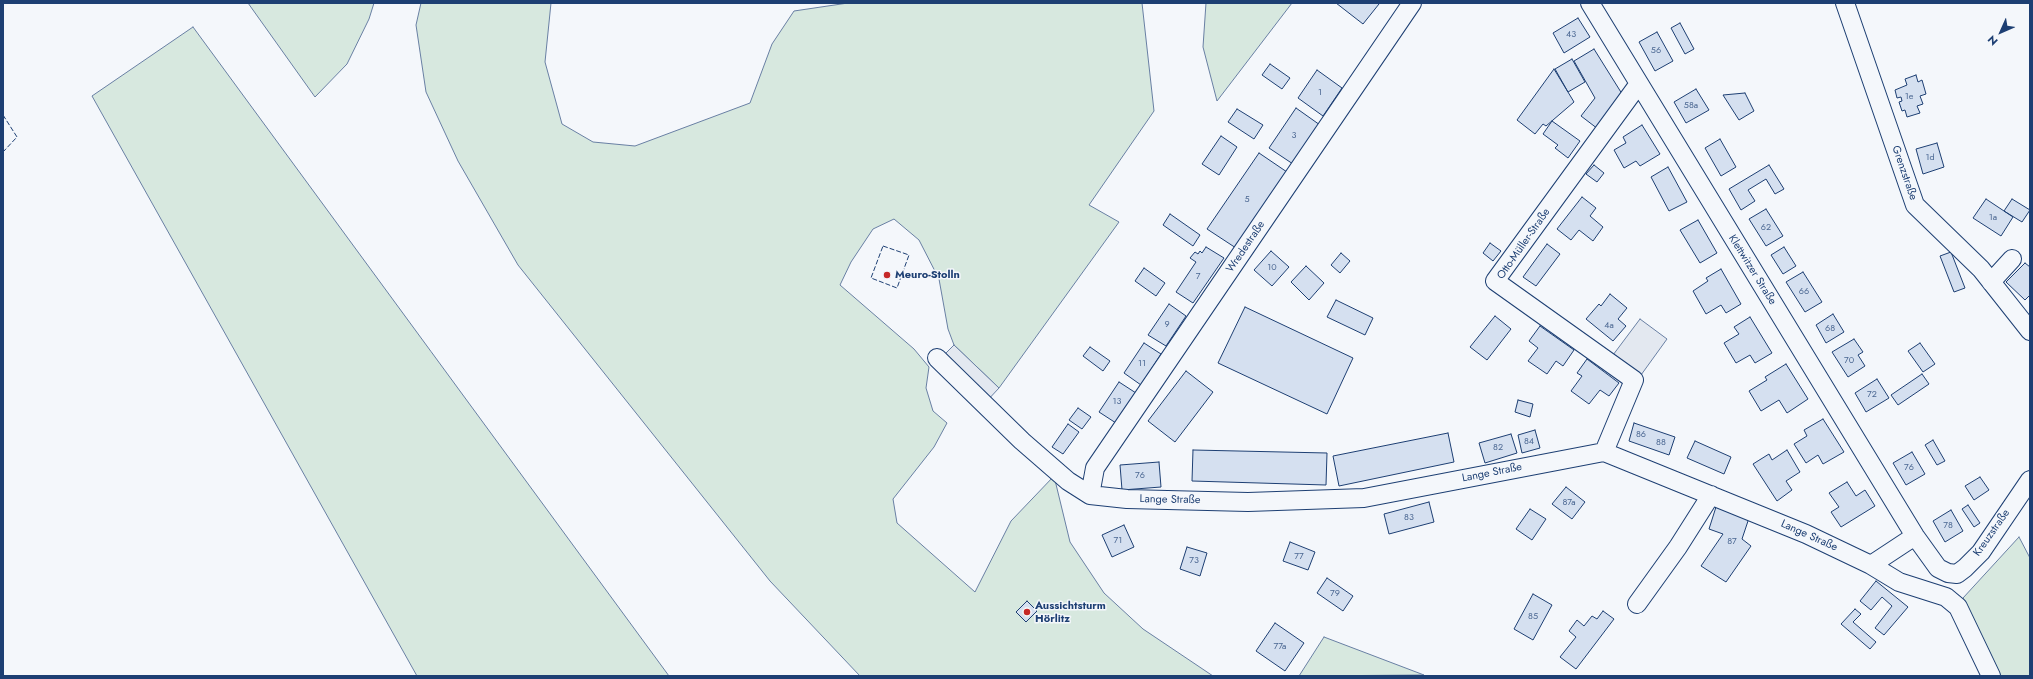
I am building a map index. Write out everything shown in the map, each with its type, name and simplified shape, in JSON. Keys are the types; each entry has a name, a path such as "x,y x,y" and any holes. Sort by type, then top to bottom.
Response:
{"street":[{"name":"Wredestraße","path":"1090,494 1095,468 1412,3"},
{"name":"Klettwitzer Straße","path":"1590,3 1638,85 1914,536"},
{"name":"Grenzstraße","path":"1845,3 1915,205 1981,269 2030,331"},
{"name":"Otto-Müller-Straße","path":"1604,452 1634,380 1496,281 1638,85"},
{"path":"1990,282 2012,260"},
{"path":"937,358 1022,441 1062,476 1090,494"},
{"name":"Lange Straße","path":"1090,494 1127,499 1248,502 1364,498 1604,452 1806,534 1871,565 1899,582 1946,598 1958,607 1991,676"},
{"name":"Kreuzstraße","path":"1914,536 1938,568 1948,573 1957,574 1981,552 2030,480"},
{"path":"1637,604 1678,547 1711,495"},
{"path":"1871,565 1914,536"}],"shaded area":[{"path":"248,3 374,3 369,19 347,64 315,97"},
{"path":"421,3 551,3 545,62 562,124 593,142 635,146 750,103 772,44 794,11 848,3 1142,3 1154,111 1089,205 1119,222 999,388 954,345 948,329 939,279 919,240 894,219 873,229 851,262 840,285 914,349 929,367 926,388 933,411 947,423 934,447 893,499 897,523 975,592 1011,521 1054,476 1070,542 1104,593 1143,629 1213,676 860,676 770,581 518,265 458,161 426,92 416,25"},
{"path":"1206,3 1292,3 1217,101 1203,47"},
{"path":"193,27 669,676 417,676 92,96"},
{"path":"1640,319 1667,339 1641,375 1613,355"},
{"path":"954,345 999,388 985,403 939,360"},
{"path":"2019,537 2030,558 2030,676 1993,676 1963,598"},
{"path":"1324,637 1424,675 1299,676"}],"building":[{"path":"1336,3 1377,3 1379,4 1363,24"},
{"path":"1578,18 1590,37 1564,53 1553,33"},
{"path":"1680,23 1694,49 1685,54 1671,28"},
{"path":"1657,32 1673,61 1655,71 1639,42"},
{"path":"1594,49 1624,97 1598,129 1581,116 1595,98 1574,61"},
{"path":"1572,59 1585,82 1568,92 1555,69"},
{"path":"1270,64 1290,78 1282,89 1262,75"},
{"path":"1554,69 1574,102 1546,126 1543,124 1535,134 1517,120"},
{"path":"1317,70 1342,88 1323,116 1298,98"},
{"path":"1916,75 1918,82 1922,80 1926,94 1920,96 1923,104 1917,106 1920,113 1907,117 1905,110 1902,111 1899,102 1902,101 1901,97 1897,98 1895,90 1907,85 1905,79"},
{"path":"1696,89 1709,110 1686,123 1674,102"},
{"path":"1745,93 1754,111 1739,120 1723,95"},
{"path":"1296,108 1320,125 1293,164 1269,148"},
{"path":"1237,109 1263,125 1254,139 1228,122"},
{"path":"1552,121 1580,141 1568,158 1555,148 1558,145 1543,134"},
{"path":"1642,125 1660,154 1640,166 1636,161 1624,168 1614,150 1626,143 1623,137"},
{"path":"1221,136 1237,147 1219,175 1202,164"},
{"path":"1720,139 1736,167 1721,176 1705,148"},
{"path":"1937,143 1944,167 1923,174 1916,149"},
{"path":"1259,153 1287,172 1236,248 1207,229"},
{"path":"1594,165 1604,173 1597,182 1586,174"},
{"path":"1769,165 1784,189 1775,194 1766,179 1748,190 1755,201 1741,210 1729,189"},
{"path":"1668,167 1687,202 1669,211 1651,177"},
{"path":"1582,197 1596,208 1590,216 1603,227 1593,241 1579,230 1571,240 1557,229"},
{"path":"1986,199 2013,217 2001,236 1973,218"},
{"path":"2012,199 2030,210 2022,222 2004,211"},
{"path":"1766,209 1783,236 1766,246 1749,219"},
{"path":"1170,214 1200,235 1193,246 1163,225"},
{"path":"1698,220 1717,253 1700,263 1680,230"},
{"path":"1490,243 1501,251 1493,261 1483,253"},
{"path":"1547,244 1560,254 1536,286 1523,277"},
{"path":"1206,247 1224,258 1193,303 1176,292 1196,262 1190,258 1195,252 1198,254 1200,251 1202,253"},
{"path":"1784,247 1796,266 1783,274 1771,255"},
{"path":"1271,251 1289,267 1272,286 1254,270"},
{"path":"1951,252 1965,288 1954,292 1940,256"},
{"path":"1341,253 1350,261 1340,273 1331,265"},
{"path":"2025,263 2030,267 2030,295 2025,300 2006,282"},
{"path":"1306,266 1324,283 1309,300 1291,282"},
{"path":"1144,268 1165,283 1156,296 1135,281"},
{"path":"1721,269 1741,304 1726,313 1721,305 1706,314 1693,291 1708,281 1706,278"},
{"path":"1803,272 1822,302 1805,312 1786,282"},
{"path":"1610,294 1627,308 1618,319 1626,326 1613,341 1586,319 1599,304 1601,306"},
{"path":"1336,300 1373,318 1365,335 1327,317"},
{"path":"1169,304 1186,316 1166,346 1148,335"},
{"path":"1245,307 1353,358 1327,414 1218,363"},
{"path":"1833,314 1844,332 1826,343 1816,325"},
{"path":"1495,316 1511,329 1487,360 1470,347"},
{"path":"1750,317 1772,353 1755,363 1750,355 1736,363 1724,343 1739,334 1734,327"},
{"path":"1540,326 1574,350 1563,366 1556,361 1547,374 1528,361 1538,348 1529,341"},
{"path":"1854,339 1863,352 1858,355 1865,366 1848,377 1832,352"},
{"path":"1144,343 1161,354 1141,385 1124,373"},
{"path":"1920,343 1935,364 1923,372 1908,351"},
{"path":"1090,347 1110,361 1103,371 1083,356"},
{"path":"1587,359 1619,383 1609,396 1600,390 1589,404 1571,391 1582,376 1577,373"},
{"path":"1786,364 1808,399 1787,413 1779,400 1761,411 1749,391 1767,380 1765,377"},
{"path":"1186,371 1213,392 1175,442 1148,421"},
{"path":"1922,374 1929,384 1898,405 1891,395"},
{"path":"1877,379 1889,398 1866,412 1855,393"},
{"path":"1119,382 1136,393 1116,423 1099,412"},
{"path":"1518,400 1533,404 1530,417 1515,412"},
{"path":"1078,408 1091,417 1082,429 1069,420"},
{"path":"1823,419 1844,452 1823,464 1818,455 1806,463 1794,444 1807,436 1804,430"},
{"path":"1634,423 1675,437 1669,455 1629,441"},
{"path":"1068,424 1079,432 1063,454 1052,447"},
{"path":"1535,430 1540,448 1522,453 1518,435"},
{"path":"1448,433 1454,462 1339,486 1333,456"},
{"path":"1511,434 1517,453 1485,463 1479,443"},
{"path":"1933,440 1945,461 1937,465 1925,445"},
{"path":"1695,441 1731,457 1724,474 1687,458"},
{"path":"1193,450 1327,453 1326,485 1192,481"},
{"path":"1787,450 1800,472 1786,481 1792,490 1777,501 1753,464 1769,454 1772,460"},
{"path":"1912,452 1925,474 1906,485 1893,463"},
{"path":"1159,462 1161,487 1122,490 1120,465"},
{"path":"1980,477 1989,490 1974,500 1965,486"},
{"path":"1847,482 1856,496 1865,490 1875,506 1841,527 1831,512 1839,507 1829,493"},
{"path":"1566,487 1585,502 1572,519 1552,504"},
{"path":"1429,502 1434,522 1389,534 1384,514"},
{"path":"1968,505 1980,523 1974,527 1962,509"},
{"path":"1716,507 1749,518 1742,539 1751,546 1726,582 1701,566 1723,534 1709,529"},
{"path":"1530,509 1546,519 1532,540 1516,529"},
{"path":"1951,510 1963,531 1945,542 1933,521"},
{"path":"1124,525 1134,547 1112,557 1102,535"},
{"path":"1290,542 1315,552 1308,570 1283,561"},
{"path":"1187,547 1207,553 1200,576 1180,569"},
{"path":"1327,578 1353,596 1343,611 1317,593"},
{"path":"1876,581 1908,607 1884,635 1875,628 1892,606 1882,597 1871,610 1860,601"},
{"path":"1533,594 1552,605 1533,640 1514,629"},
{"name":"Aussichtsturm Hörlitz","path":"1027,601 1037,611 1026,622 1016,612"},
{"path":"1855,609 1861,614 1853,622 1876,642 1870,649 1841,624"},
{"path":"1603,611 1614,619 1576,669 1560,657 1576,637 1569,631 1577,620 1584,626 1592,616 1597,619"},
{"path":"1275,623 1304,643 1285,671 1256,651"}],"fence":[{"path":"3,115 17,137 3,152"},
{"path":"883,246 909,255 897,288 871,278 883,246"}],"place":[{"name":"Meuro-Stolln","path":"887,275"},
{"name":"Aussichtsturm Hörlitz","path":"1027,612"}]}
